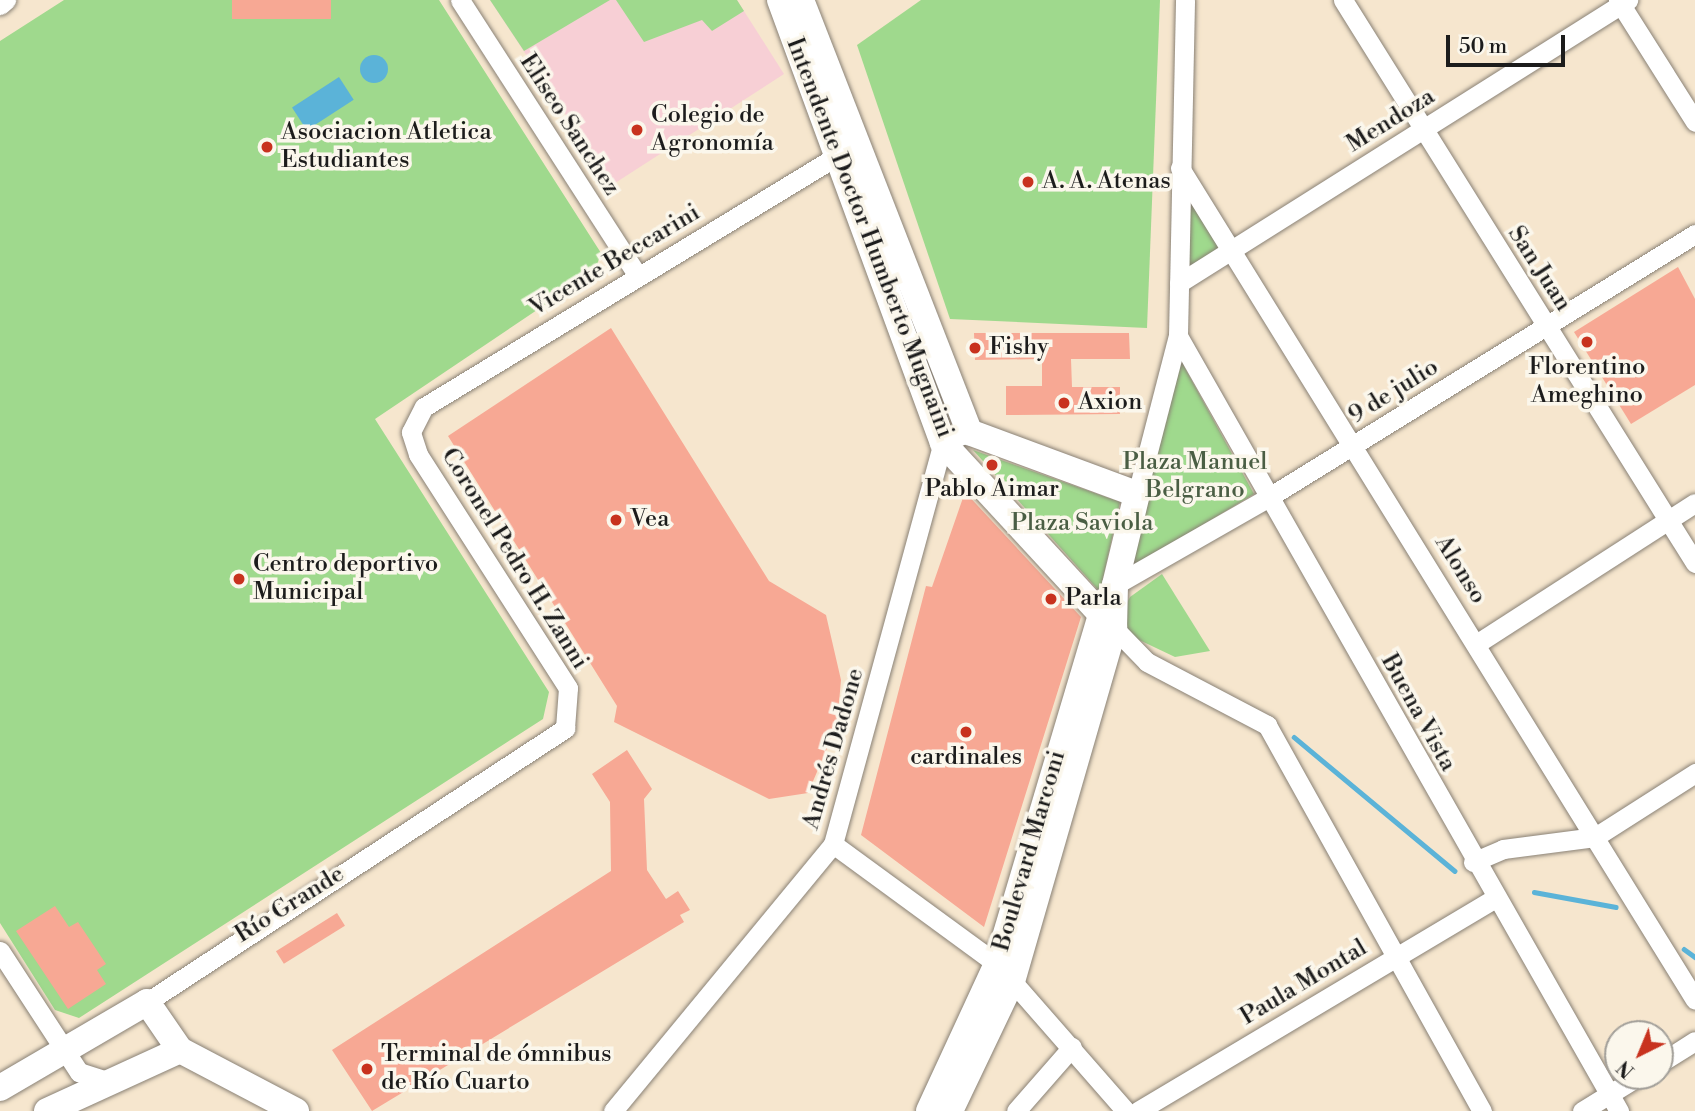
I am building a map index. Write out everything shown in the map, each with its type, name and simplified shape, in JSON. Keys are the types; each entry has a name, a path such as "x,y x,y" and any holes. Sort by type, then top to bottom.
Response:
{"main road":[{"name":"Intendente Doctor Humberto Mugnaini","path":"780,0 848,149 969,432 1137,494"},
{"name":"Intendente Doctor Humberto Mugnaini","path":"802,0 943,443 1107,620"},
{"name":"Boulevard Marconi","path":"950,1111 1005,973 1107,620 1137,494"},
{"name":"Boulevard Marconi","path":"929,1111 1005,973"},
{"path":"147,1002 180,1050 296,1111"},
{"name":"Río Grande","path":"0,1088 147,1002"},
{"path":"47,1111 180,1050"}],"street":[{"path":"0,5 6,0"},
{"name":"Eliseo Sanchez","path":"460,0 638,276"},
{"name":"San Juan","path":"1343,0 1421,131 1695,563"},
{"name":"Boulevard Marconi","path":"1137,494 1178,336 1180,167 1188,2"},
{"path":"1622,2 1695,122"},
{"name":"Mendoza","path":"1179,283 1622,2"},
{"name":"Vicente Beccarini","path":"411,432 424,407 848,149"},
{"name":"Alonso","path":"1180,167 1695,1000"},
{"name":"9 de julio","path":"1115,584 1269,497 1695,234"},
{"name":"Buena Vista","path":"1178,336 1473,862 1614,1103"},
{"name":"Coronel Pedro H. Zanni","path":"411,432 418,454 568,688 569,712"},
{"path":"943,443 969,432"},
{"name":"Andrés Dadone","path":"613,1111 834,844 943,443"},
{"path":"1476,644 1695,503"},
{"name":"Intendente Doctor Humberto Mugnaini","path":"1107,620 1147,662 1267,724 1394,958 1482,1111"},
{"name":"Río Grande","path":"147,1002 190,968 553,741 569,712"},
{"path":"1473,862 1503,849 1595,837 1695,773"},
{"path":"834,844 1005,973 1126,1111"},
{"name":"Paula Montal","path":"1138,1111 1496,898"},
{"path":"0,951 63,1052 79,1072 109,1082"},
{"path":"1674,1054 1695,1041"},
{"path":"1016,1111 1072,1047"},
{"path":"1582,1111 1614,1103 1626,1090"}],"shaded area":[{"name":"Colegio de Agronomía","path":"490,0 737,0 784,74 612,185"}],"green space":[{"name":"Centro deportivo Municipal","path":"64,0 439,0 601,253 595,271 375,419 549,692 543,719 79,1018 55,1010 0,923 0,41"},
{"path":"490,0 610,0 524,51"},
{"path":"616,0 737,0 744,11 712,31 702,20 644,42"},
{"name":"A. A. Atenas","path":"921,0 1160,0 1147,328 950,319 857,45"},
{"path":"1186,184 1223,248 1185,272"},
{"name":"Plaza Manuel Belgrano","path":"1180,359 1254,494 1126,571"},
{"name":"Plaza Saviola","path":"973,450 1120,502 1100,592"},
{"path":"1162,574 1210,651 1175,657 1114,628 1130,597"}],"water":[{"path":"374,55 384,59 388,69 384,79 374,83 364,79 360,69 364,59"},
{"path":"339,77 354,100 307,130 292,107"}],"building":[{"path":"232,0 331,0 331,19 232,19"},
{"path":"1678,267 1695,299 1695,385 1631,424 1574,332"},
{"name":"Vea","path":"611,328 769,581 826,615 841,680 837,725 808,793 769,799 614,722 617,706 448,436"},
{"path":"974,333 1129,333 1130,359 1071,359 1072,387 1120,387 1120,414 1006,415 1006,386 1042,386 1042,359 975,360"},
{"name":"cardinales","path":"965,492 1081,617 984,927 861,835 926,586 932,587"},
{"path":"627,750 652,789 644,799 647,870 666,899 678,891 690,910 680,915 684,922 372,1111 332,1050 611,871 610,802 592,774"},
{"path":"55,906 69,927 78,922 106,964 97,970 106,984 68,1009 16,931"},
{"path":"337,913 345,926 284,964 276,951"}],"waterway":[{"path":"1294,737 1455,871"},
{"path":"1534,892 1616,907"},
{"path":"1684,949 1695,957"}],"place":[{"name":"Colegio de Agronomía","path":"637,130"},
{"name":"Asociacion Atletica Estudiantes","path":"267,147"},
{"name":"A. A. Atenas","path":"1028,182"},
{"name":"Florentino Ameghino","path":"1587,342"},
{"name":"Fishy","path":"975,348"},
{"name":"Axion","path":"1064,403"},
{"name":"Pablo Aimar","path":"992,465"},
{"name":"Vea","path":"616,520"},
{"name":"Centro deportivo Municipal","path":"239,579"},
{"name":"Parla","path":"1051,599"},
{"name":"cardinales","path":"966,732"},
{"name":"Terminal de ómnibus de Río Cuarto","path":"367,1069"}]}
